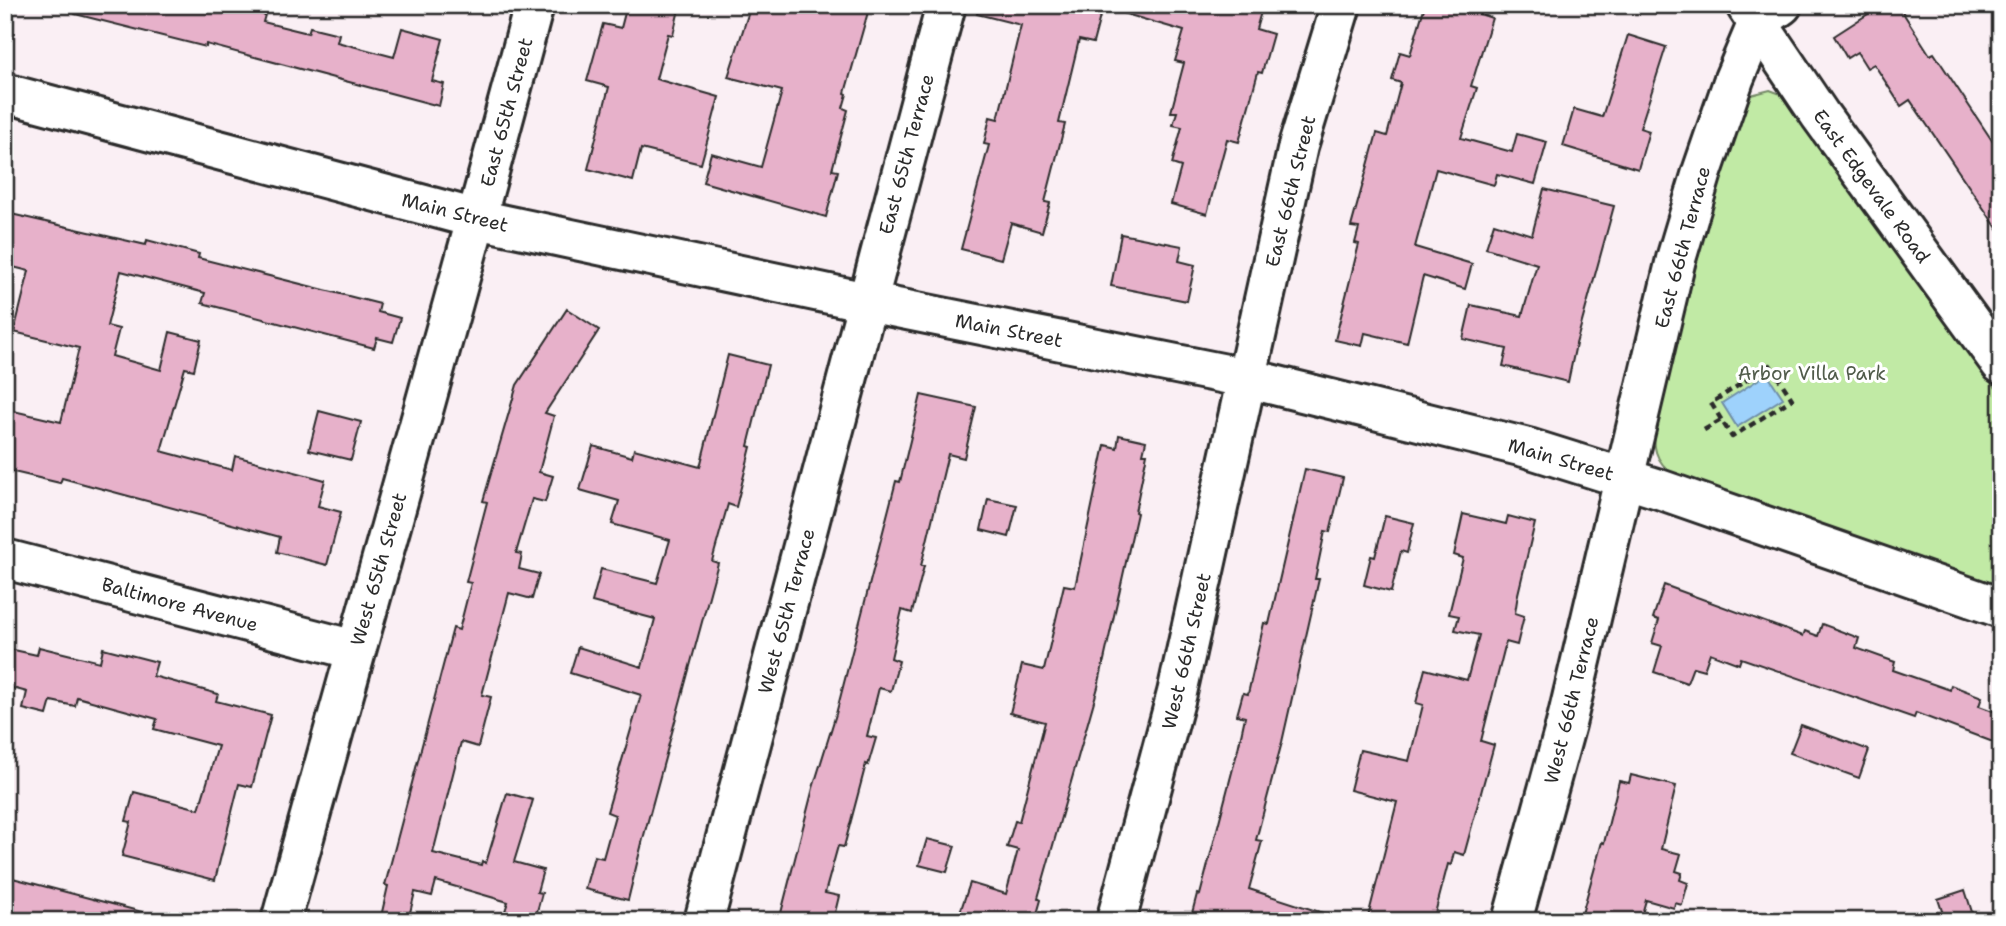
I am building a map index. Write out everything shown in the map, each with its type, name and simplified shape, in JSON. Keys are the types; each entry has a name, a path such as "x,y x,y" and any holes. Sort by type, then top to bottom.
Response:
{"street":[{"name":"East 65th Street","path":"477,219 534,5"},
{"name":"East 65th Terrace","path":"867,302 946,5"},
{"name":"East 66th Street","path":"1246,378 1298,146 1341,5"},
{"name":"East Edgevale Road","path":"1762,11 1820,115 2001,364"},
{"name":"East 66th Terrace","path":"1624,477 1676,258 1734,79 1762,11"},
{"name":"Main Street","path":"5,93 477,219 867,302 1246,378 1528,448 1624,477 2001,608"},
{"name":"West 65th Street","path":"281,921 477,219"},
{"name":"West 65th Terrace","path":"704,921 867,302"},
{"name":"West 66th Street","path":"1116,921 1177,693 1246,378"},
{"name":"West 66th Terrace","path":"1512,921 1566,724 1624,477"},
{"name":"Baltimore Avenue","path":"5,559 355,650"}],"path":[{"path":"1770,365 1792,399 1732,437 1721,419 1711,403 1770,365"},
{"path":"1704,430 1721,419"}],"green space":[{"name":"Arbor Villa Park","path":"1770,90 1786,96 2001,395 2001,592 1788,513 1675,475 1659,459 1654,438 1656,422 1712,202 1744,104 1751,95"}],"water":[{"path":"1767,374 1783,398 1737,427 1722,403"}],"building":[{"path":"76,5 253,5 251,11 265,15 263,22 308,33 310,27 339,34 337,42 394,57 402,28 443,39 432,81 444,84 439,106 206,44 206,47 75,14"},
{"path":"627,5 680,5 673,35 668,34 656,79 719,97 701,164 641,149 633,181 588,169 609,87 587,81 603,24 621,28"},
{"path":"751,5 870,5 845,93 847,94 843,108 848,110 832,170 838,171 826,217 703,182 711,153 761,167 782,91 728,77"},
{"path":"978,5 1103,5 1093,43 1079,40 1059,123 1065,124 1045,202 1050,203 1042,232 1011,223 1001,259 961,249 989,145 984,144 990,117 998,119 1021,25 977,14"},
{"path":"1120,5 1263,5 1256,29 1273,34 1262,73 1258,72 1239,142 1227,139 1207,214 1171,204 1181,167 1172,164 1182,127 1173,125 1177,112 1171,112 1184,63 1175,61 1184,31 1119,12"},
{"path":"1425,5 1452,5 1492,18 1471,86 1477,88 1461,138 1512,152 1517,134 1547,142 1535,184 1497,174 1494,185 1436,169 1415,247 1472,264 1465,289 1423,276 1407,343 1365,333 1362,346 1335,340 1359,244 1355,243 1359,228 1351,227 1377,133 1387,136 1401,83 1392,80 1400,52 1410,55"},
{"path":"1882,5 1898,5 1930,55 1934,53 2001,154 2001,234 1910,100 1901,106 1874,64 1867,68 1857,52 1847,58 1834,36"},
{"path":"1628,35 1666,47 1640,128 1649,131 1638,169 1563,146 1574,109 1602,117"},
{"path":"1544,189 1614,206 1568,382 1503,366 1507,349 1463,339 1471,305 1522,316 1537,264 1486,248 1494,223 1532,235"},
{"path":"11,214 146,245 147,240 199,254 198,258 380,304 378,312 400,318 393,342 377,338 374,348 202,303 205,293 121,271 107,326 119,329 112,356 161,370 170,332 201,340 194,370 185,368 161,451 232,470 235,456 325,480 318,506 341,512 327,565 277,552 280,537 62,478 60,483 5,470 5,409 61,422 79,348 14,332 29,271 5,265 5,238"},
{"path":"1121,234 1182,246 1179,261 1195,265 1187,301 1111,286"},
{"path":"567,309 599,330 545,413 554,416 539,472 553,476 545,502 532,499 516,553 522,554 519,569 539,574 532,599 509,593 482,695 491,697 478,747 461,742 433,853 481,865 482,861 486,863 507,793 533,800 514,862 543,870 537,892 542,893 535,919 505,911 508,902 436,881 432,896 415,892 408,921 380,921 388,886 385,885 453,628 459,630 471,583 466,582 487,502 483,501 517,385"},
{"path":"728,355 768,365 736,507 728,504 712,561 718,563 628,900 585,889 594,856 603,858 615,815 607,812 641,695 570,673 578,647 642,667 655,619 592,602 601,569 657,583 670,540 612,524 619,501 580,490 593,446 632,457 634,449 700,467"},
{"path":"921,395 976,407 964,458 948,454 912,613 902,610 891,658 899,661 891,691 879,688 867,736 876,738 868,765 866,764 844,847 838,846 825,893 839,896 833,921 797,921 780,917 896,481 900,482"},
{"path":"319,411 361,422 351,460 309,450"},
{"path":"1119,435 1146,441 1143,454 1147,454 1135,512 1137,513 1098,687 1038,898 1041,900 1035,921 957,921 970,883 1006,894 1018,850 1007,847 1015,821 1019,822 1045,722 1010,713 1022,665 1044,670 1064,585 1075,587 1105,445 1117,448"},
{"path":"1305,469 1343,478 1330,532 1325,531 1315,579 1319,579 1282,742 1256,840 1262,841 1249,889 1332,916 1331,921 1190,921 1197,894 1200,895 1238,749 1245,717 1237,715 1243,693 1248,694 1264,623 1269,624"},
{"path":"988,499 1017,505 1009,537 981,530"},
{"path":"1463,514 1506,524 1508,516 1535,523 1515,613 1524,616 1517,645 1506,642 1481,741 1494,745 1464,855 1454,852 1451,865 1448,864 1433,921 1367,921 1397,802 1350,790 1360,750 1409,761 1423,705 1416,703 1425,669 1467,680 1479,635 1455,630 1459,616 1449,614 1463,558 1454,555"},
{"path":"1385,516 1414,523 1407,553 1401,551 1391,592 1364,585 1371,556 1375,557"},
{"path":"1664,585 1803,636 1805,631 1818,636 1822,624 1859,638 1856,648 1895,662 1893,670 1950,690 1951,685 1982,697 1979,706 2001,714 2001,745 1916,713 1914,718 1741,658 1739,664 1710,653 1704,670 1693,667 1687,683 1654,672 1662,646 1652,643 1659,620 1653,618"},
{"path":"39,647 100,662 103,648 157,662 153,676 218,694 216,701 271,715 252,787 239,784 215,880 122,856 131,822 126,821 134,792 199,809 218,746 154,729 157,719 77,697 75,706 51,701 47,715 23,709 27,692 5,686 5,648 37,655"},
{"path":"1801,725 1869,750 1859,778 1790,753"},
{"path":"1631,775 1676,786 1661,849 1681,854 1676,871 1682,873 1680,880 1688,883 1682,905 1675,903 1674,908 1646,900 1640,921 1580,921 1602,842 1604,843 1619,781 1629,783"},
{"path":"927,839 955,846 947,872 919,865"},
{"path":"5,876 146,913 145,921 5,921"},
{"path":"1965,890 1972,912 1945,920 1938,899"}]}
